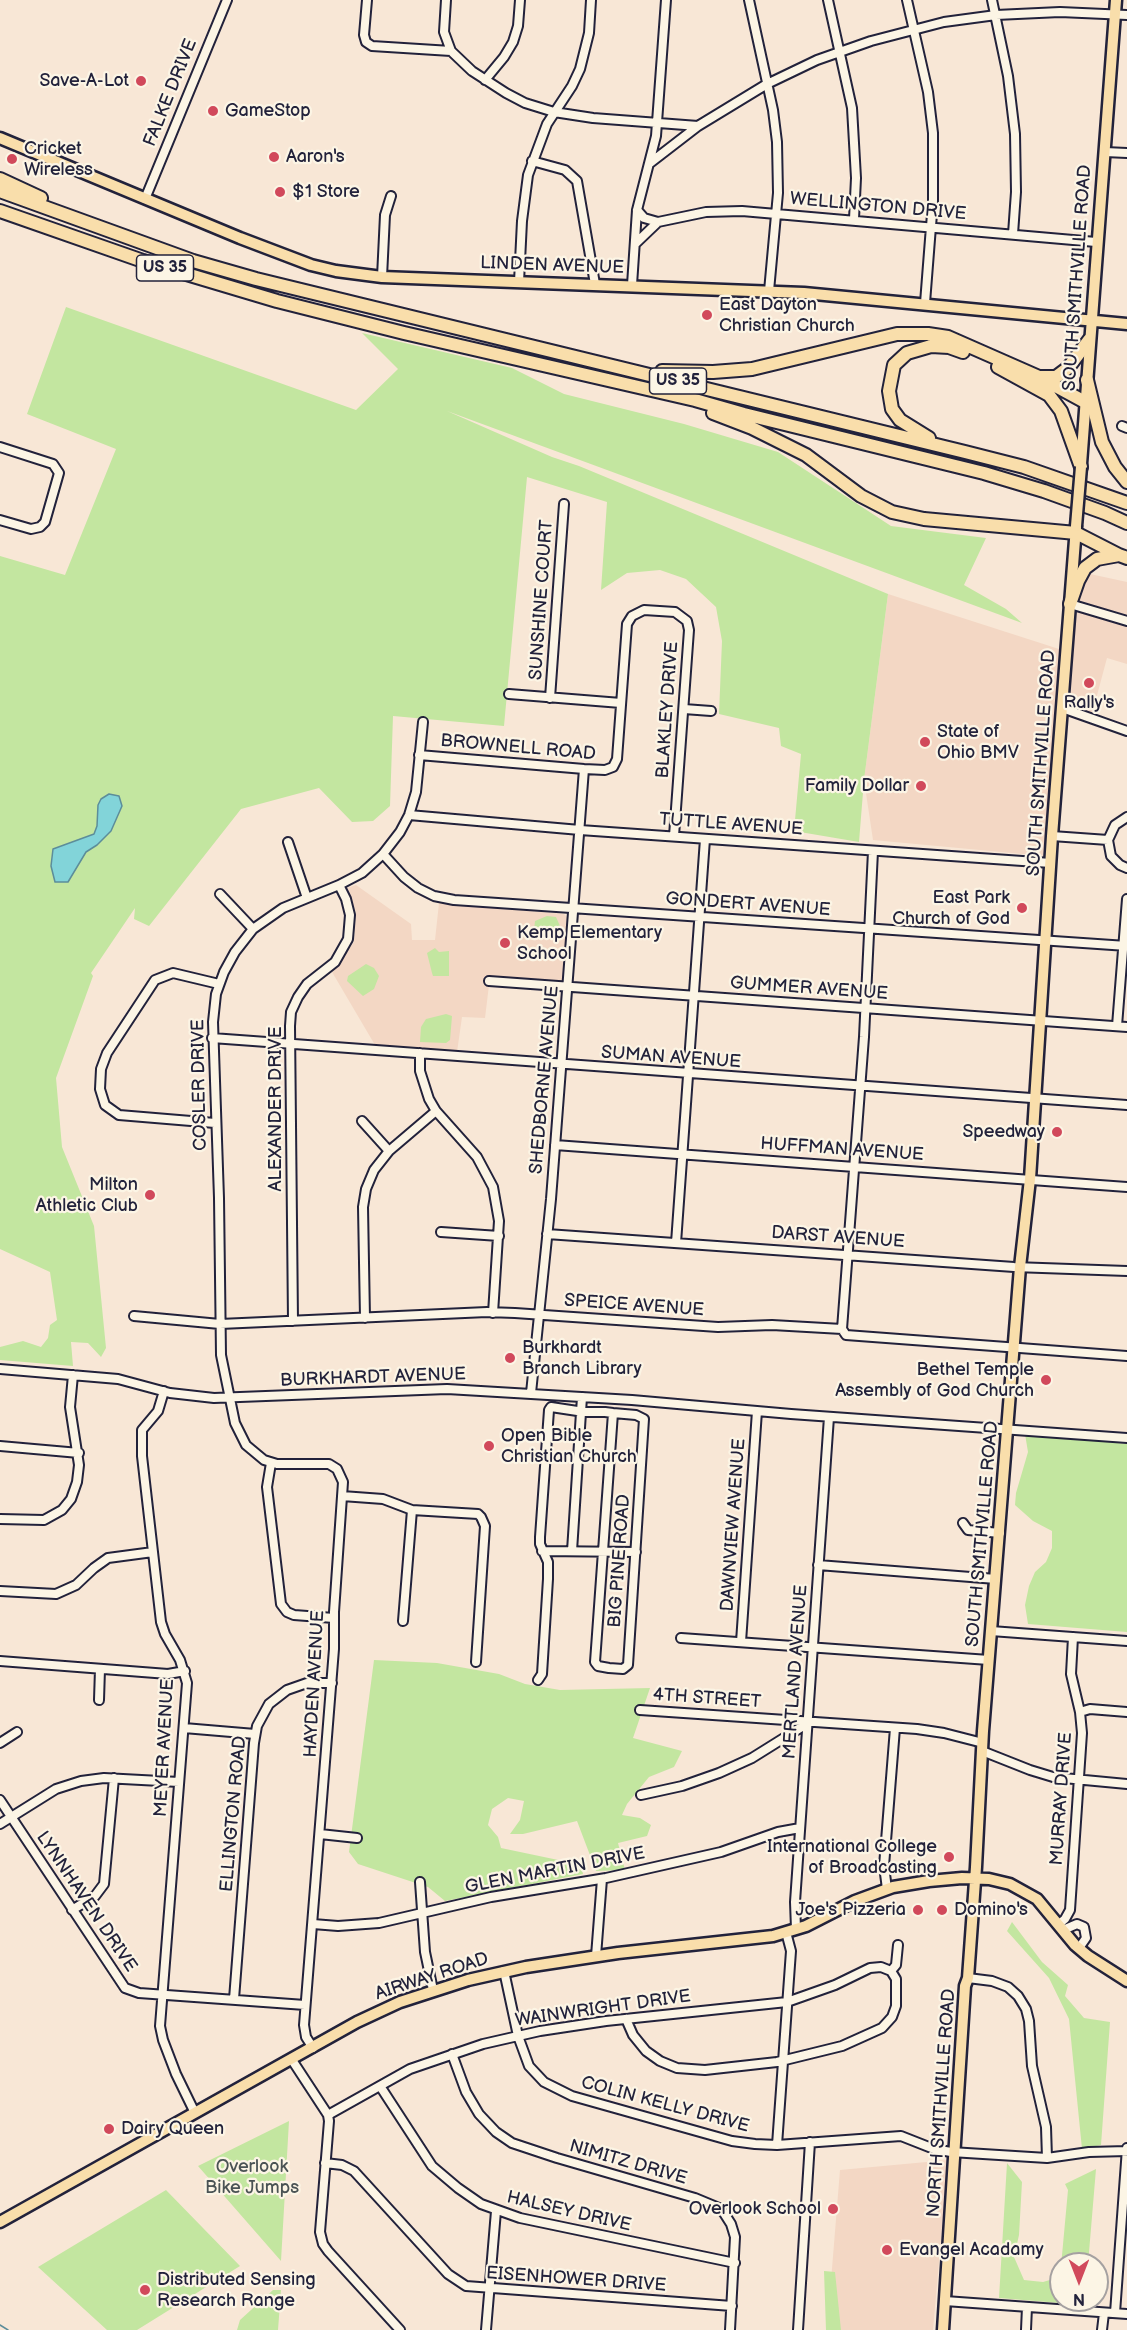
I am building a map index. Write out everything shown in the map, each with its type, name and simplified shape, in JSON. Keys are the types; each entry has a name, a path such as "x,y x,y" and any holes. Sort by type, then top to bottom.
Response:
{"highway":[{"path":"0,179 98,226"},
{"name":"US 35","path":"0,191 193,261 322,295 1024,467 1127,503"},
{"name":"US 35","path":"0,211 143,261 333,315 695,400 994,476 1054,494 1105,513 1127,524"},
{"path":"0,219 143,261"},
{"path":"603,363 674,372 752,369 897,334 928,334 948,337 1039,377 1085,402"},
{"path":"1039,377 1056,377 1068,368 1089,340"},
{"path":"958,450 921,435 900,420 892,409 891,376 894,365 907,353 931,346 949,347 985,361 1049,394 1061,411 1081,467"},
{"path":"1087,380 1102,442 1115,467 1127,482"},
{"path":"695,400 712,412 752,428 806,456 861,496 892,512 924,519 1076,530 1123,557"},
{"path":"1070,604 1085,568 1097,560 1123,557"}],"main road":[{"name":"SOUTH SMITHVILLE ROAD","path":"975,1878 982,1747 1020,1267 1030,1179 1052,836 1116,0"},
{"name":"LINDEN AVENUE","path":"0,138 311,265 382,277 769,291 925,303 1127,324"},
{"name":"AIRWAY ROAD","path":"0,2222 371,2014 433,1990 504,1971 597,1956 755,1939 791,1931 855,1901 887,1889 916,1882 975,1878 998,1881 1020,1888 1037,1899 1079,1948 1100,1965 1127,1981"},
{"name":"NORTH SMITHVILLE ROAD","path":"943,2330 965,1986 968,1978 975,1878"}],"street":[{"name":"FALKE DRIVE","path":"145,199 227,0"},
{"path":"367,0 364,35 366,42 372,45 451,51"},
{"path":"446,0 444,32 451,51 484,80 525,103 554,112 593,118 698,126"},
{"path":"484,80 504,57 513,42 518,26 520,0"},
{"path":"519,282 525,191 532,160 547,124 572,86 584,58 589,33 591,0"},
{"path":"632,285 637,210 658,122 666,0"},
{"path":"749,0 777,142 776,213 769,291"},
{"path":"828,0 852,108 855,140 854,219"},
{"path":"907,0 928,92 933,133 932,227 925,303"},
{"path":"992,0 1008,76 1015,134 1016,192 1013,234"},
{"path":"650,163 698,126 794,70 914,28 996,15 1060,12 1127,15"},
{"path":"1105,152 1127,153"},
{"path":"532,160 565,170 577,181 595,284"},
{"path":"382,277 385,215 391,196"},
{"path":"637,210 644,218 658,222"},
{"name":"WELLINGTON DRIVE","path":"658,222 715,211 776,213 1096,242"},
{"path":"635,244 658,222"},
{"path":"0,447 53,464 59,473 45,522 40,527 31,529 0,520"},
{"name":"SUNSHINE COURT","path":"550,698 564,504"},
{"path":"1070,604 1127,621"},
{"name":"BROWNELL ROAD","path":"419,755 605,770 613,767 627,624 637,612 657,611"},
{"name":"BLAKLEY DRIVE","path":"657,611 680,614 689,626 674,836"},
{"path":"509,694 621,703"},
{"path":"1062,708 1127,731"},
{"path":"684,709 711,711"},
{"name":"COSLER DRIVE","path":"231,1398 222,1363 220,1324 219,1198 212,1038 219,984 235,952 254,929 273,914 362,873 383,854 400,832 409,815 416,792 423,722"},
{"name":"SHEDBORNE AVENUE","path":"531,1393 555,1145 584,768"},
{"name":"TUTTLE AVENUE","path":"409,815 580,830 1051,862"},
{"path":"1127,817 1115,825 1108,840 1111,856 1127,868"},
{"path":"1052,836 1108,840"},
{"path":"676,1243 705,838"},
{"path":"288,842 307,898"},
{"path":"842,1329 866,1008 873,851"},
{"name":"GONDERT AVENUE","path":"383,854 410,883 434,896 454,900 1125,946"},
{"name":"ALEXANDER DRIVE","path":"293,1321 289,1043 291,1012 307,984 335,962 348,939 350,915 339,885"},
{"path":"220,894 254,929"},
{"path":"1117,1026 1127,899"},
{"path":"215,1123 119,1115 105,1105 100,1089 101,1069 107,1053 155,980 167,974 181,973 219,984"},
{"name":"GUMMER AVENUE","path":"489,981 1127,1027"},
{"name":"SUMAN AVENUE","path":"212,1038 1127,1105"},
{"path":"420,1053 422,1080 436,1111 477,1157 488,1174 496,1198 499,1236 494,1313"},
{"path":"365,1318 364,1198 370,1178 389,1151 436,1111"},
{"path":"362,1121 389,1151"},
{"name":"HUFFMAN AVENUE","path":"555,1145 1127,1187"},
{"path":"441,1232 499,1236"},
{"name":"DARST AVENUE","path":"547,1234 1020,1267 1127,1272"},
{"name":"SPEICE AVENUE","path":"134,1316 220,1324 494,1313 539,1314 718,1327 772,1325 842,1329 846,1335 1127,1356"},
{"name":"BURKHARDT AVENUE","path":"0,1369 118,1379 164,1391 231,1398 423,1389 531,1393 1127,1438"},
{"path":"0,1519 37,1521 50,1518 63,1510 71,1499 77,1482 79,1453 70,1407 73,1375"},
{"name":"MEYER AVENUE","path":"164,1391 158,1411 144,1426 141,1434 163,1628 185,1671 186,1683 160,2026 176,2074 195,2113"},
{"path":"572,1551 582,1397"},
{"path":"231,1398 235,1423 241,1439 253,1453 271,1463 267,1487 281,1604 287,1612 294,1615 334,1618"},
{"path":"538,1680 542,1674 548,1568 540,1537 541,1515 551,1407 580,1412 613,1413 604,1551"},
{"name":"DAWNVIEW AVENUE","path":"741,1642 757,1411"},
{"name":"BIG PINE ROAD","path":"604,1551 595,1662 598,1666 626,1668 644,1419 636,1415 613,1413"},
{"name":"MERTLAND AVENUE","path":"777,2145 829,1417"},
{"path":"0,1446 79,1453"},
{"name":"HAYDEN AVENUE","path":"271,1463 329,1464 337,1469 342,1478 332,1683 304,2031 313,2048"},
{"path":"342,1496 383,1499 412,1509 475,1514 483,1520 485,1526 476,1662"},
{"path":"403,1621 412,1509"},
{"path":"963,1523 968,1530 1000,1533"},
{"path":"542,1551 636,1552"},
{"path":"0,1592 56,1594 76,1585 108,1558 153,1552"},
{"path":"818,1565 996,1579"},
{"path":"991,1631 1127,1641"},
{"name":"MURRAY DRIVE","path":"1061,1927 1070,1910 1082,1733 1080,1712 1071,1674 1073,1637"},
{"path":"681,1638 989,1660"},
{"path":"0,1661 168,1674 185,1671"},
{"path":"99,1700 100,1669"},
{"name":"ELLINGTON ROAD","path":"234,1999 255,1734 264,1711 279,1694 307,1683 332,1683"},
{"path":"1080,1712 1090,1709 1127,1712"},
{"name":"4TH STREET","path":"640,1710 798,1720 808,1723 944,1733 982,1747 1044,1775 1127,1784"},
{"path":"641,1795 682,1786 719,1773 752,1758 808,1723"},
{"path":"184,1728 255,1734"},
{"path":"887,1889 884,1866 895,1728"},
{"path":"0,1743 17,1732"},
{"path":"72,1910 95,1896 104,1884 114,1778"},
{"path":"0,1824 62,1786 91,1779 179,1782"},
{"name":"LYNNHAVEN DRIVE","path":"0,1800 125,1988 134,1992 163,1995 306,2005"},
{"name":"GLEN MARTIN DRIVE","path":"313,1924 338,1926 368,1924 553,1886 602,1879 721,1852 800,1828"},
{"path":"320,1834 357,1838"},
{"path":"597,1956 602,1879"},
{"path":"420,1882 425,1952 433,1990"},
{"path":"1061,1927 1077,1924 1084,1927 1086,1938 1079,1948"},
{"path":"626,2019 633,2035 646,2050 660,2061 677,2068 705,2070 783,2061 842,2046 882,2028 892,2017 896,2006 896,1979 891,1971 896,1965 898,1945"},
{"name":"WAINWRIGHT DRIVE","path":"328,2115 410,2069 452,2054 518,2036 626,2019 787,2002 835,1985 870,1968 881,1967 891,1971"},
{"name":"COLIN KELLY DRIVE","path":"504,1971 524,2056 533,2072 544,2082 562,2092 732,2141 777,2145 901,2136 933,2149 956,2152"},
{"path":"968,1978 992,1981 1008,1987 1018,1996 1026,2009 1032,2067 1047,2134 1047,2158"},
{"name":"NIMITZ DRIVE","path":"452,2054 473,2107 496,2132 512,2143 695,2198 718,2208 728,2218 734,2231 735,2263 730,2330"},
{"path":"292,2060 328,2115 329,2127 320,2232 323,2244 400,2330"},
{"name":"HALSEY DRIVE","path":"380,2086 432,2166 458,2188 496,2211 551,2225 735,2263"},
{"path":"798,2330 810,2142"},
{"path":"956,2152 1047,2158 1127,2150 1115,2313"},
{"name":"EISENHOWER DRIVE","path":"325,2163 342,2165 354,2171 454,2279 466,2286 732,2306"},
{"path":"486,2330 496,2211"},
{"path":"945,2301 1127,2314"},
{"path":"1026,2330 1027,2307"},
{"path":"1102,2330 1104,2313"}],"shaded area":[{"path":"1067,569 1127,582 1127,664 1107,658 1092,714 1057,701 1044,856 873,840 864,780 888,594 1059,649"},
{"path":"356,885 411,924 412,940 435,940 439,903 564,914 567,917 562,992 489,985 485,1018 462,1017 457,1052 375,1045 332,972 354,942 356,912 347,888"},
{"name":"Evangel Acadamy","path":"948,2160 933,2330 827,2330 840,2170"}],"green space":[{"path":"66,307 356,410 398,369 362,333 512,368 564,394 684,424 778,452 891,526 986,538 964,585 1006,609 1022,623 447,411 552,457 579,466 888,594 864,780 859,842 794,831 801,754 781,746 779,728 719,714 722,641 716,607 686,579 660,570 627,573 601,590 607,502 527,477 504,726 393,716 390,806 373,821 352,822 319,788 241,809 149,926 134,919 135,908 91,973 93,976 56,1078 62,1147 94,1226 106,1348 101,1357 88,1343 71,1342 73,1366 0,1360 0,1347 23,1341 41,1347 48,1338 50,1325 57,1320 50,1272 0,1249 0,556 65,575 116,449 27,414"},
{"path":"547,916 556,917 560,926 559,934 547,934 546,930 534,930 535,921"},
{"path":"435,948 439,952 449,951 449,976 433,976 427,953"},
{"path":"366,964 374,968 379,976 374,989 363,996 347,981 348,976"},
{"path":"446,1014 452,1016 450,1040 446,1043 420,1042 421,1027 426,1019"},
{"path":"1025,1434 1127,1444 1127,1632 1028,1624 1025,1605 1029,1586 1035,1572 1046,1562 1052,1548 1052,1531 1033,1521 1015,1505 1016,1493 1028,1452"},
{"path":"374,1660 437,1663 499,1674 525,1684 560,1690 650,1688 633,1738 682,1751 674,1767 649,1777 627,1804 622,1815 640,1818 651,1825 647,1836 618,1843 625,1870 596,1871 577,1821 523,1834 510,1834 520,1820 524,1801 508,1798 492,1809 488,1825 498,1837 501,1848 563,1861 580,1861 583,1874 445,1901 428,1887 358,1864 349,1852"},
{"path":"1012,1922 1042,1962 1068,1985 1065,1996 1084,2018 1110,2022 1101,2145 1082,2149 1069,2019 1049,1978 1007,1931"},
{"name":"Overlook Bike Jumps","path":"289,2121 281,2261 198,2166"},
{"path":"1007,2163 1022,2182 1019,2235 1014,2257 1024,2280 1043,2282 1049,2280 1049,2302 999,2298"},
{"path":"1096,2169 1089,2252 1062,2252 1068,2190 1065,2184"},
{"path":"166,2190 240,2266 137,2330 107,2330 38,2267"},
{"path":"824,2271 835,2272 841,2330 826,2330"},
{"path":"273,2290 281,2290 278,2330 237,2330 240,2320"}],"water":[{"path":"109,794 119,796 122,806 111,831 86,852 68,882 55,882 51,866 53,849 94,834 97,826 98,805 101,799"}],"waterway":[{"path":"0,2325 8,2330"}],"place":[{"name":"Save-A-Lot","path":"141,81"},
{"name":"GameStop","path":"213,111"},
{"name":"Aaron's","path":"274,157"},
{"name":"Cricket Wireless","path":"12,159"},
{"name":"$1 Store","path":"280,192"},
{"name":"East Dayton Christian Church","path":"707,315"},
{"name":"Rally's","path":"1089,683"},
{"name":"State of Ohio BMV","path":"925,742"},
{"name":"Family Dollar","path":"921,786"},
{"name":"East Park Church of God","path":"1022,908"},
{"name":"Kemp Elementary School","path":"505,943"},
{"name":"Speedway","path":"1057,1132"},
{"name":"Milton Athletic Club","path":"150,1195"},
{"name":"Burkhardt Branch Library","path":"510,1358"},
{"name":"Bethel Temple Assembly of God Church","path":"1046,1380"},
{"name":"Open Bible Christian Church","path":"489,1446"},
{"name":"International College of Broadcasting","path":"949,1857"},
{"name":"Joe's Pizzeria","path":"918,1910"},
{"name":"Domino's","path":"942,1910"},
{"name":"Dairy Queen","path":"109,2129"},
{"name":"Overlook School","path":"833,2209"},
{"name":"Evangel Acadamy","path":"887,2250"},
{"name":"Distributed Sensing Research Range","path":"145,2290"}]}
